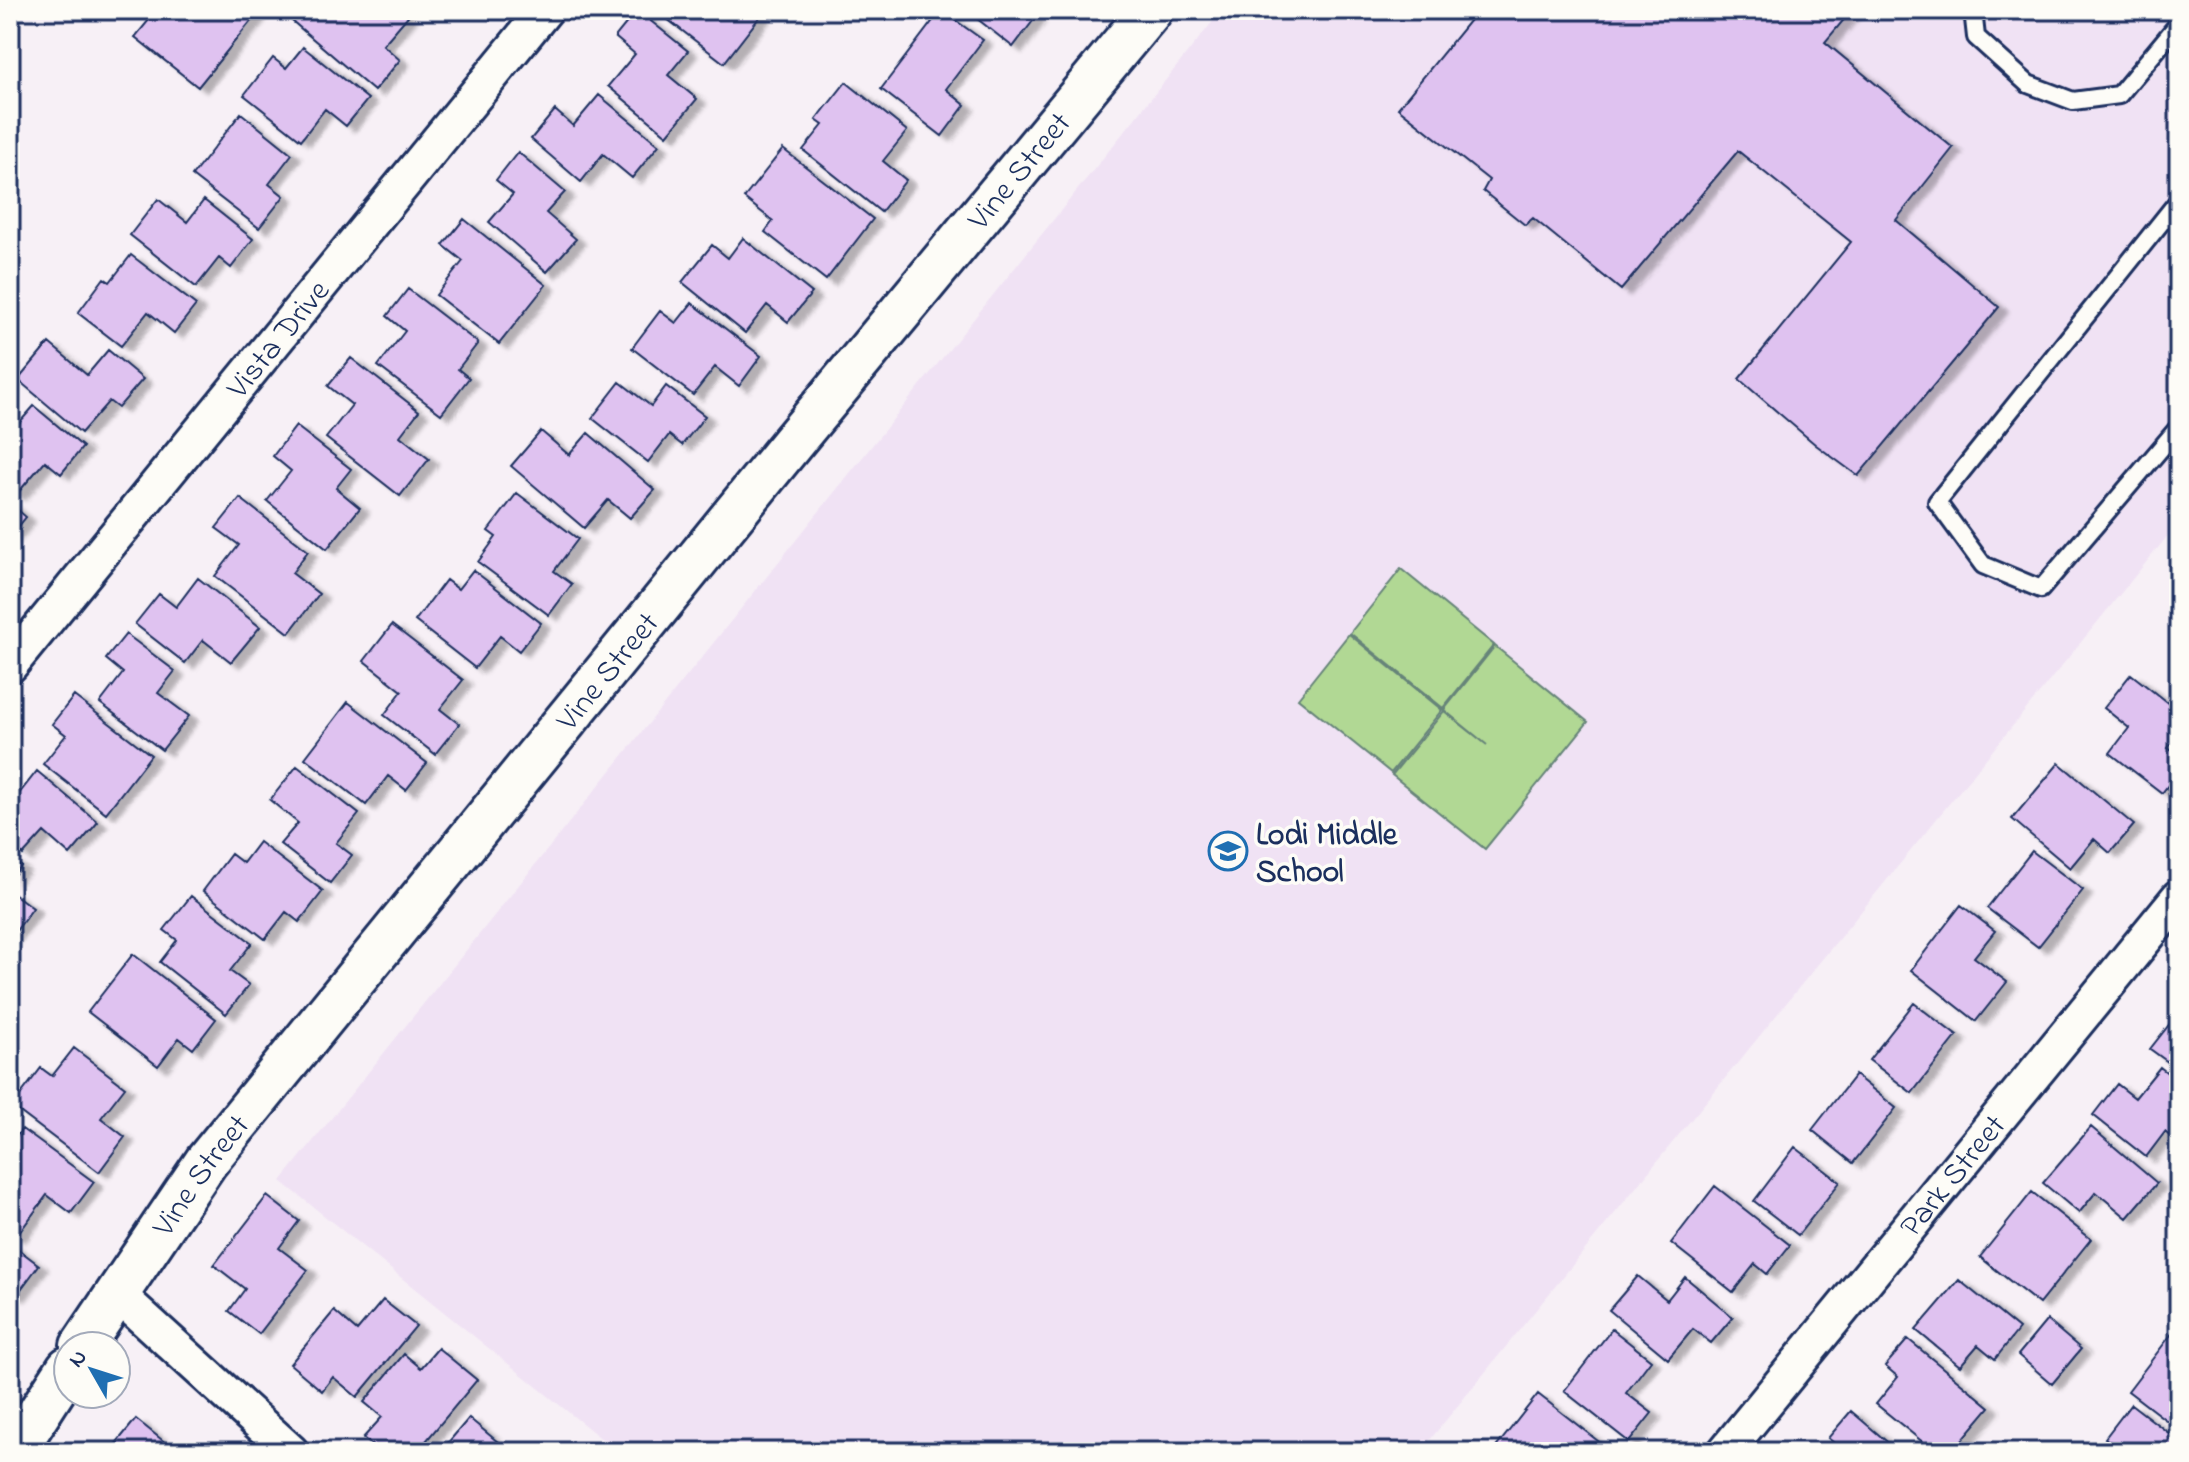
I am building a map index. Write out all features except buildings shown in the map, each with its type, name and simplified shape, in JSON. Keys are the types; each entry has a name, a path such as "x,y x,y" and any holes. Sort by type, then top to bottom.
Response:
{"street":[{"name":"Vista Drive","path":"10,665 545,10"},
{"name":"Vine Street","path":"92,1330 206,1162 792,443 1151,10"},
{"name":"Park Street","path":"1725,1452 2179,897"},
{"path":"116,1293 291,1452"},
{"path":"14,1452 52,1393"}],"lane":[{"path":"1973,10 1976,37 2028,84 2073,101 2119,95 2179,23"},
{"path":"2179,200 1937,502 1983,565 2041,589 2179,427"}],"shaded area":[{"name":"Lodi Middle School","path":"1222,10 2179,10 2179,522 1420,1452 618,1452 281,1181"}],"green space":[{"path":"1401,569 1494,645 1443,708 1350,633"},
{"path":"1349,634 1442,710 1391,773 1298,698"},
{"path":"1495,646 1588,722 1485,849 1392,775 1444,711 1487,745 1444,710"}],"place":[{"name":"Lodi Middle School","path":"1228,851"}]}
